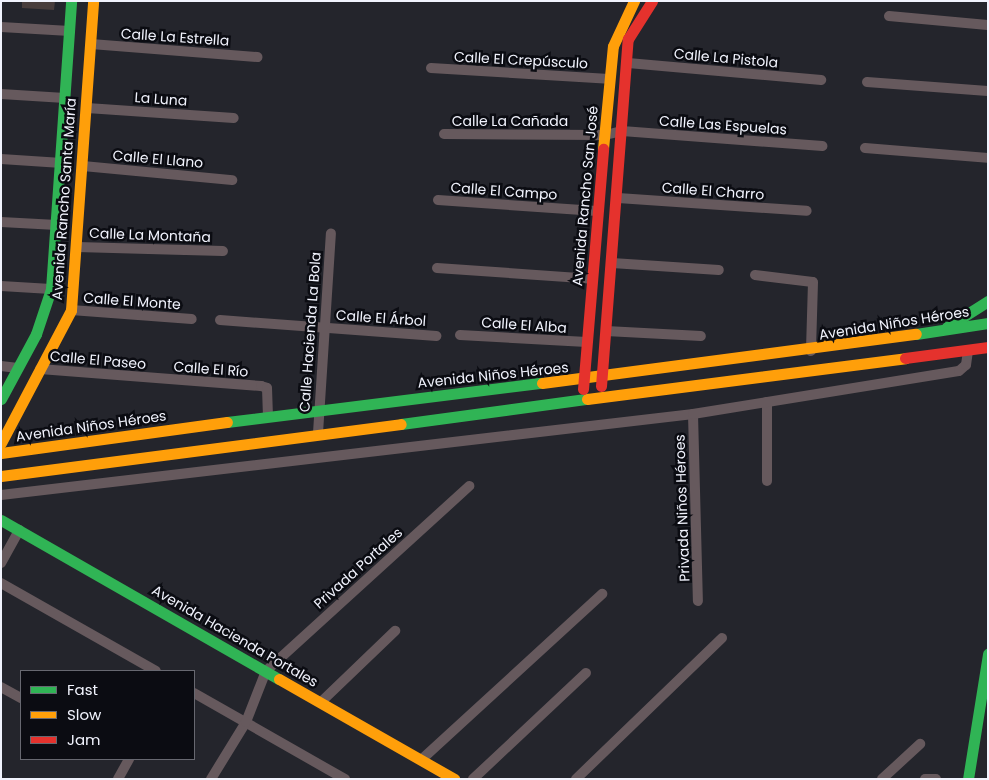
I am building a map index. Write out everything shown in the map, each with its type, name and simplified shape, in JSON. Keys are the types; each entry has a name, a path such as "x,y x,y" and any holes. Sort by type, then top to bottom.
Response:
{"main road":[{"name":"Avenida Rancho Santa María","path":"1,399 18,368 51,288 62,163 72,1"},
{"name":"Avenida Rancho Santa María","path":"1,442 71,310 80,213 93,1"},
{"name":"Avenida Rancho San José","path":"582,398 609,79 614,46 634,1"},
{"path":"600,395 628,63 634,24 652,1"},
{"path":"60,186 81,186"},
{"path":"58,211 80,213"},
{"path":"938,333 988,301"},
{"name":"Avenida Niños Héroes","path":"1,453 317,410 601,378 810,351 938,333 988,323"},
{"path":"1,476 600,395 988,347"},
{"name":"Avenida Hacienda Portales","path":"1,520 454,779"},
{"path":"968,779 988,654"}],"street":[{"path":"888,16 988,25"},
{"path":"1,27 70,31"},
{"name":"Calle La Estrella","path":"91,44 258,56"},
{"name":"Calle La Pistola","path":"628,63 821,80"},
{"name":"Calle El Crepúsculo","path":"431,68 609,79"},
{"path":"867,82 988,91"},
{"path":"1,94 66,98"},
{"name":"La Luna","path":"87,108 234,118"},
{"name":"Calle Las Espuelas","path":"605,135 622,131 822,146"},
{"name":"Calle La Cañada","path":"444,134 605,135"},
{"path":"865,148 988,158"},
{"path":"1,159 62,163"},
{"name":"Calle El Llano","path":"82,166 232,180"},
{"name":"Calle El Charro","path":"618,198 807,212"},
{"name":"Calle El Campo","path":"438,200 597,212"},
{"path":"1,222 57,225"},
{"name":"Calle Hacienda La Bola","path":"318,433 317,410 331,233"},
{"name":"Calle La Montaña","path":"77,247 223,251"},
{"path":"612,263 719,270"},
{"path":"437,268 593,279"},
{"path":"756,275 813,282 810,351"},
{"path":"1,286 51,288"},
{"name":"Calle El Monte","path":"71,310 192,319"},
{"name":"Calle El Árbol","path":"220,320 436,336"},
{"path":"606,331 701,336"},
{"name":"Calle El Alba","path":"460,335 587,342"},
{"path":"1,495 693,414 959,371 966,365 968,350"},
{"path":"1,366 18,368"},
{"name":"Calle El Paseo","path":"40,369 154,378"},
{"name":"Calle El Río","path":"154,378 261,386 266,388 268,417"},
{"path":"767,402 767,481"},
{"name":"Privada Niños Héroes","path":"693,414 698,601"},
{"name":"Privada Portales","path":"266,671 469,486"},
{"path":"1,562 20,530"},
{"path":"1,583 154,670"},
{"path":"421,760 602,594"},
{"path":"320,702 395,631"},
{"path":"576,779 722,638"},
{"path":"211,779 246,722 266,671"},
{"path":"474,779 586,673"},
{"path":"1,687 20,697"},
{"path":"195,694 345,779"},
{"path":"882,779 920,744"},
{"path":"118,779 128,760"},
{"path":"924,779 936,779"}],"building":[{"path":"22,1 55,1 54,10 22,8"}],"traffic: fast":[{"path":"1,399 36,334 51,289 71,1"},
{"path":"947,327 988,301"},
{"path":"916,334 988,323"},
{"path":"227,422 542,383"},
{"path":"401,424 587,399"},
{"path":"1,520 279,679"},
{"path":"968,779 988,654"}],"traffic: slow":[{"path":"1,443 71,310 93,1"},
{"path":"603,149 613,46 634,1"},
{"path":"542,383 916,334"},
{"path":"587,399 905,358"},
{"path":"1,453 227,422"},
{"path":"1,476 401,424"},
{"path":"279,679 454,779"}],"traffic: jam":[{"path":"601,386 628,39 652,1"},
{"path":"583,389 603,149"},
{"path":"905,358 988,347"}]}
